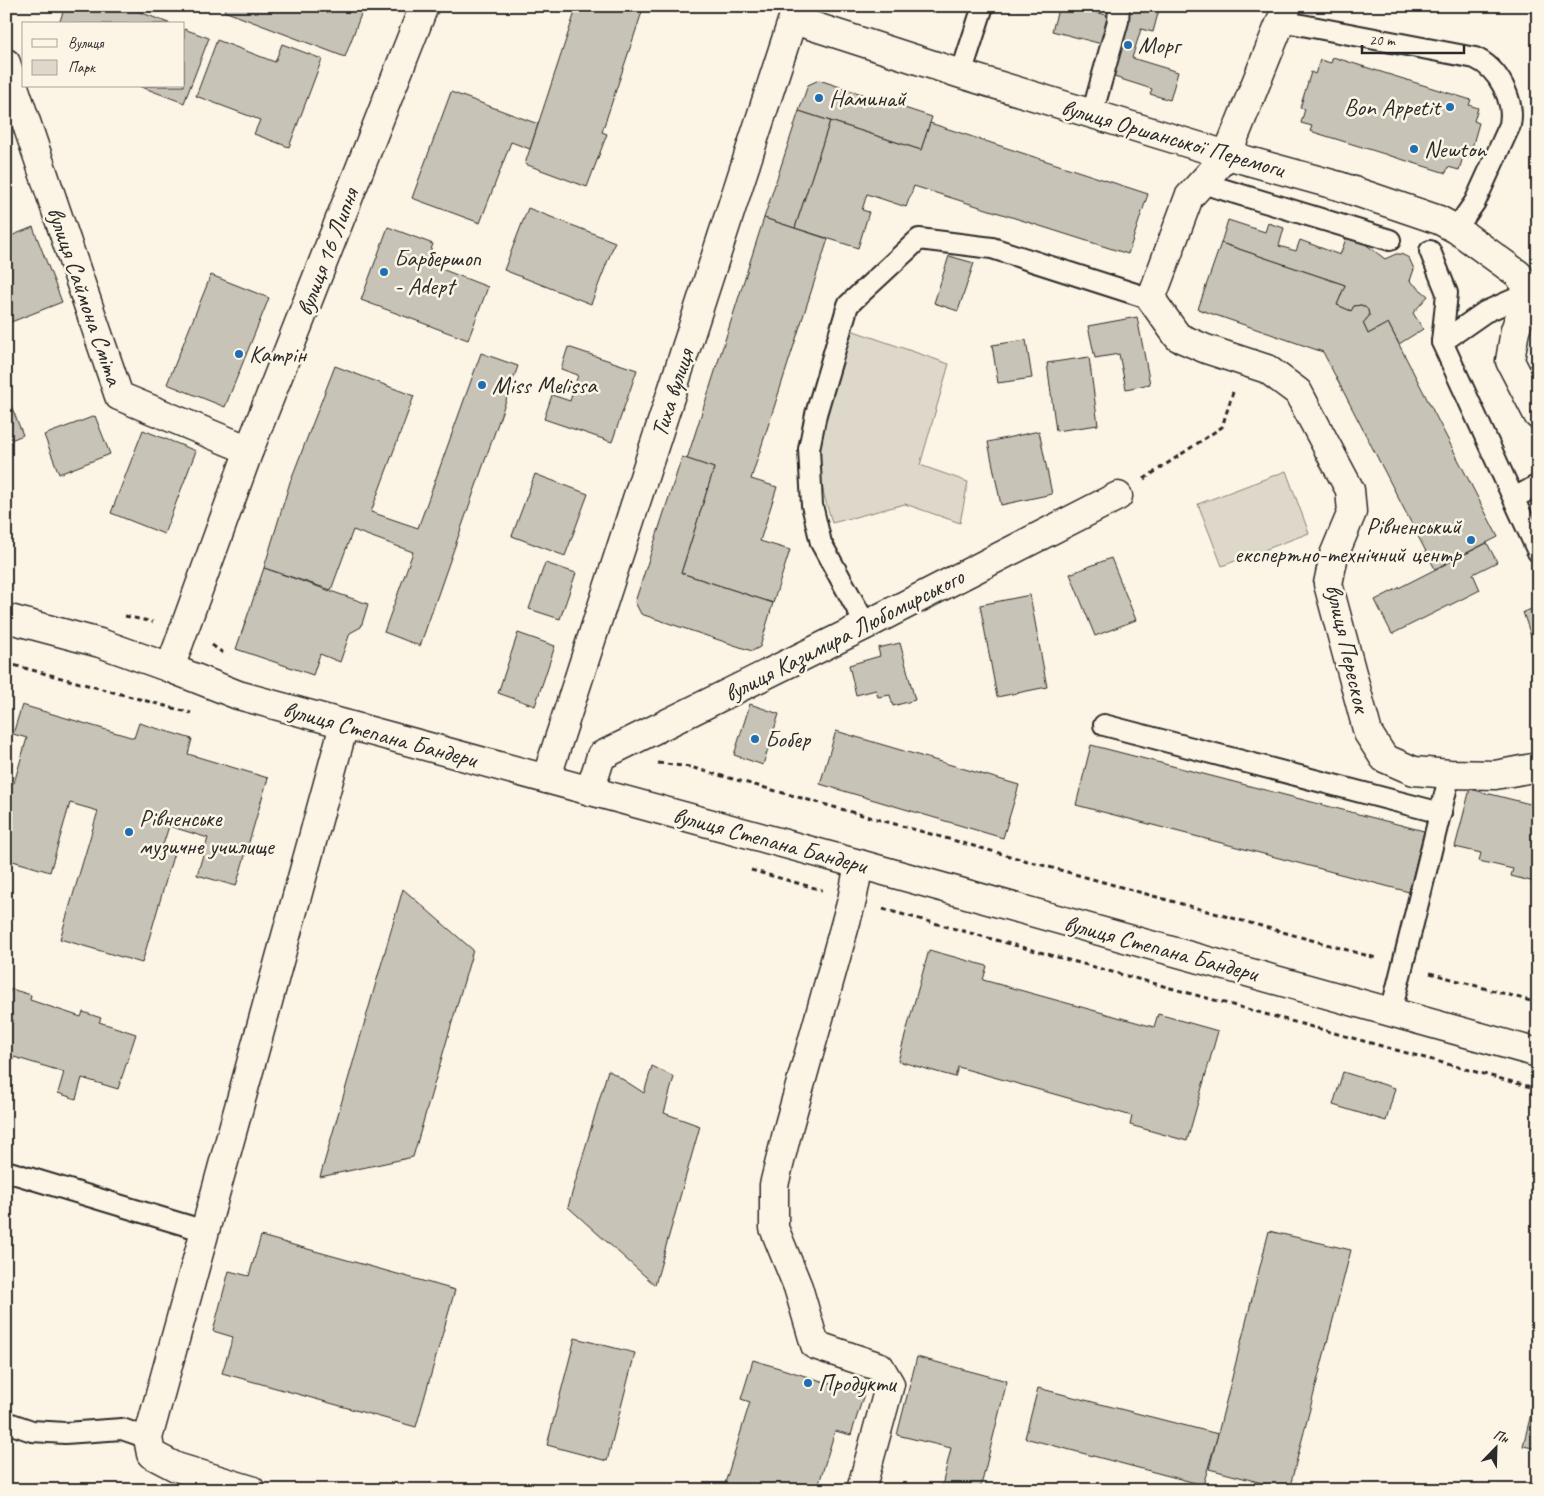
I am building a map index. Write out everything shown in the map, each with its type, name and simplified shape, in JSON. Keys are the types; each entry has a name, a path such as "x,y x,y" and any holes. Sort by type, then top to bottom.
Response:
{"street":[{"name":"вулиця 16 Липня","path":"170,668 249,450 424,6"},
{"name":"вулиця Оршанської Перемоги","path":"796,13 961,74 1227,155 1340,186 1439,220 1456,229 1518,274 1535,290"},
{"name":"Тиха вулиця","path":"546,779 796,13"},
{"path":"1151,299 1189,197 1227,155 1284,14"},
{"name":"вулиця Саймона Сміта","path":"6,63 119,396 249,450"},
{"path":"1535,290 1523,308 1515,330 1510,361 1538,415"},
{"name":"вулиця Перескок","path":"1151,299 1178,337 1206,349 1267,369 1298,392 1350,490 1352,512 1334,555 1328,584 1368,732 1384,758 1414,772 1496,775 1538,767"},
{"name":"вулиця Казимира Любомирського","path":"590,791 602,756 866,625 1118,496"},
{"name":"вулиця Степана Бандери","path":"6,618 100,643 238,695 859,864 1538,1053"},
{"path":"251,1490 176,1467 151,1454 148,1438 344,725"},
{"path":"859,864 852,900 774,1185 774,1228 798,1287 815,1345 880,1367 890,1384 861,1490"}],"lane":[{"path":"961,74 984,6"},
{"path":"1092,114 1118,21 1119,6"},
{"path":"1284,14 1475,58 1491,67 1511,106 1512,116 1510,125 1475,202 1456,229"},
{"path":"1202,183 1390,240"},
{"path":"866,625 821,543 812,505 809,449 816,414 848,304 919,239 992,248 1151,299"},
{"path":"1430,251 1447,293 1442,342 1538,552"},
{"path":"1442,342 1485,312 1535,290"},
{"path":"1514,498 1538,485"},
{"path":"1104,724 1441,813"},
{"path":"1391,1012 1450,774"},
{"path":"6,1171 205,1231"},
{"path":"6,1422 32,1431 65,1433 122,1429 148,1438"}],"path":[{"path":"1118,496 1222,427 1243,362"},
{"path":"121,616 146,620 210,643 226,655"},
{"path":"651,762 690,767 1538,1003"},
{"path":"883,909 1538,1089"}],"green space":[{"path":"851,330 949,364 920,465 968,482 960,523 905,504 832,523 822,486 821,446 828,406"},
{"path":"1286,471 1309,533 1222,566 1198,504"}],"building":[{"path":"65,6 124,6 166,22 60,22"},
{"path":"226,6 288,6 299,11 301,6 364,6 345,57 224,11"},
{"path":"577,6 644,6 602,132 607,134 587,187 525,164"},
{"path":"1059,6 1074,6 1110,16 1102,44 1052,31"},
{"path":"1083,6 1102,6 1100,14 1082,8"},
{"name":"Морг","path":"1127,6 1160,6 1153,32 1141,29 1132,58 1178,72 1170,100 1150,94 1152,89 1111,76 1129,17 1124,16"},
{"path":"185,29 209,38 184,103 144,88 185,88"},
{"path":"217,40 275,62 282,44 322,59 289,147 254,134 260,120 196,96"},
{"path":"1333,57 1471,100 1469,105 1478,108 1474,121 1479,123 1469,158 1463,157 1459,170 1448,167 1446,173 1310,131 1312,126 1301,123 1305,109 1300,108 1311,72 1315,74 1320,60 1331,63"},
{"path":"819,80 932,117 921,150 799,111 808,85"},
{"path":"451,92 538,124 530,149 511,142 480,223 412,198"},
{"path":"799,111 830,121 795,228 764,218"},
{"path":"830,121 921,150 930,123 1148,194 1128,254 914,186 906,207 867,194 862,210 869,212 858,248 795,228"},
{"path":"528,208 615,242 591,304 504,270"},
{"path":"764,218 828,239 751,479 777,487 760,541 790,550 773,603 681,573 714,468 687,459"},
{"path":"1228,220 1265,232 1268,223 1284,228 1279,246 1296,251 1300,240 1340,255 1347,236 1364,243 1385,259 1396,254 1409,258 1414,269 1410,281 1428,296 1413,313 1423,329 1399,344 1388,323 1368,334 1363,323 1369,316 1368,310 1365,307 1361,305 1354,306 1351,311 1337,305 1345,285 1221,243"},
{"path":"33,227 62,302 6,324 6,238"},
{"path":"388,227 433,244 426,263 488,287 468,340 361,300"},
{"path":"1221,243 1345,285 1337,305 1351,311 1354,306 1361,305 1365,307 1368,310 1369,316 1363,323 1368,334 1388,323 1498,537 1435,569 1323,352 1198,309"},
{"path":"949,256 974,263 958,311 934,303"},
{"path":"211,275 269,298 225,407 167,384"},
{"path":"1137,317 1150,384 1126,389 1119,354 1095,358 1088,326"},
{"path":"1026,340 1032,378 998,383 992,345"},
{"path":"568,347 637,370 612,442 544,419 552,395 570,401 578,375 561,369"},
{"path":"481,353 518,366 420,646 384,632 413,552 353,530 331,590 264,568 290,482 335,366 414,396 371,512 418,528"},
{"path":"1089,357 1098,425 1056,431 1047,363"},
{"path":"6,393 23,435 6,442"},
{"path":"95,416 110,454 59,474 44,435"},
{"path":"143,430 196,451 164,534 111,513"},
{"path":"1039,431 1052,494 1001,505 988,442"},
{"path":"682,457 714,468 681,573 773,603 760,647 752,651 641,614 635,602"},
{"path":"535,474 588,494 565,556 512,536"},
{"path":"1487,543 1497,562 1473,574 1480,590 1392,634 1375,600"},
{"path":"1111,558 1136,620 1095,636 1070,574"},
{"path":"545,563 576,573 560,619 529,609"},
{"path":"264,568 368,604 361,627 350,633 340,662 320,654 313,675 236,649"},
{"path":"1030,595 1047,687 997,697 980,605"},
{"path":"1538,607 1538,657 1523,612"},
{"path":"518,633 555,646 535,706 498,693"},
{"path":"900,643 915,700 893,706 890,695 878,697 876,690 856,695 849,665 880,656 878,648"},
{"path":"750,704 779,714 763,765 734,755"},
{"name":"Рівненське музичне училище","path":"22,705 134,738 139,723 192,739 188,754 268,778 236,886 197,875 208,838 169,826 163,845 175,849 142,963 60,939 98,811 70,803 50,872 6,859 6,781 14,783 27,738 13,734"},
{"path":"836,731 1019,785 1003,838 820,784"},
{"path":"1091,745 1424,831 1409,892 1076,805"},
{"path":"1470,789 1538,806 1538,883 1511,876 1513,869 1479,861 1481,853 1455,847"},
{"path":"403,889 473,950 413,1157 320,1177"},
{"path":"929,950 987,966 983,980 1154,1027 1158,1014 1218,1031 1187,1141 1130,1125 1132,1116 958,1067 955,1077 898,1061"},
{"path":"11,989 31,995 30,1000 81,1017 83,1012 101,1018 99,1022 136,1034 118,1089 82,1078 76,1099 58,1093 64,1072 14,1057 8,1077 6,1076 6,993 9,994"},
{"path":"652,1066 674,1077 664,1113 700,1126 655,1285 568,1207 608,1070 644,1093"},
{"path":"1343,1072 1395,1088 1386,1121 1333,1105"},
{"path":"1269,1231 1351,1250 1289,1490 1209,1469"},
{"path":"261,1236 455,1290 416,1427 222,1373 233,1337 213,1331 229,1271 249,1276"},
{"path":"575,1338 635,1353 607,1461 547,1445"},
{"path":"917,1357 1007,1381 980,1490 941,1490 951,1448 897,1435"},
{"path":"753,1360 864,1394 851,1435 835,1431 817,1490 723,1490 750,1402 741,1399"},
{"path":"1538,1386 1538,1449 1523,1446"},
{"path":"1038,1388 1218,1434 1203,1485 1025,1438"},
{"path":"174,1481 202,1490 172,1490"}],"place":[{"name":"Морг","path":"1128,45"},
{"name":"Наминай","path":"819,98"},
{"name":"Bon Appetit","path":"1450,107"},
{"name":"Newton","path":"1414,149"},
{"name":"Барбершоп - Adept","path":"384,272"},
{"name":"Катрін","path":"239,354"},
{"name":"Miss Melissa","path":"482,385"},
{"name":"Рівненський експертно-технічний центр","path":"1471,540"},
{"name":"Бобер","path":"755,739"},
{"name":"Рівненське музичне училище","path":"129,832"},
{"name":"Продукти","path":"808,1383"}]}
